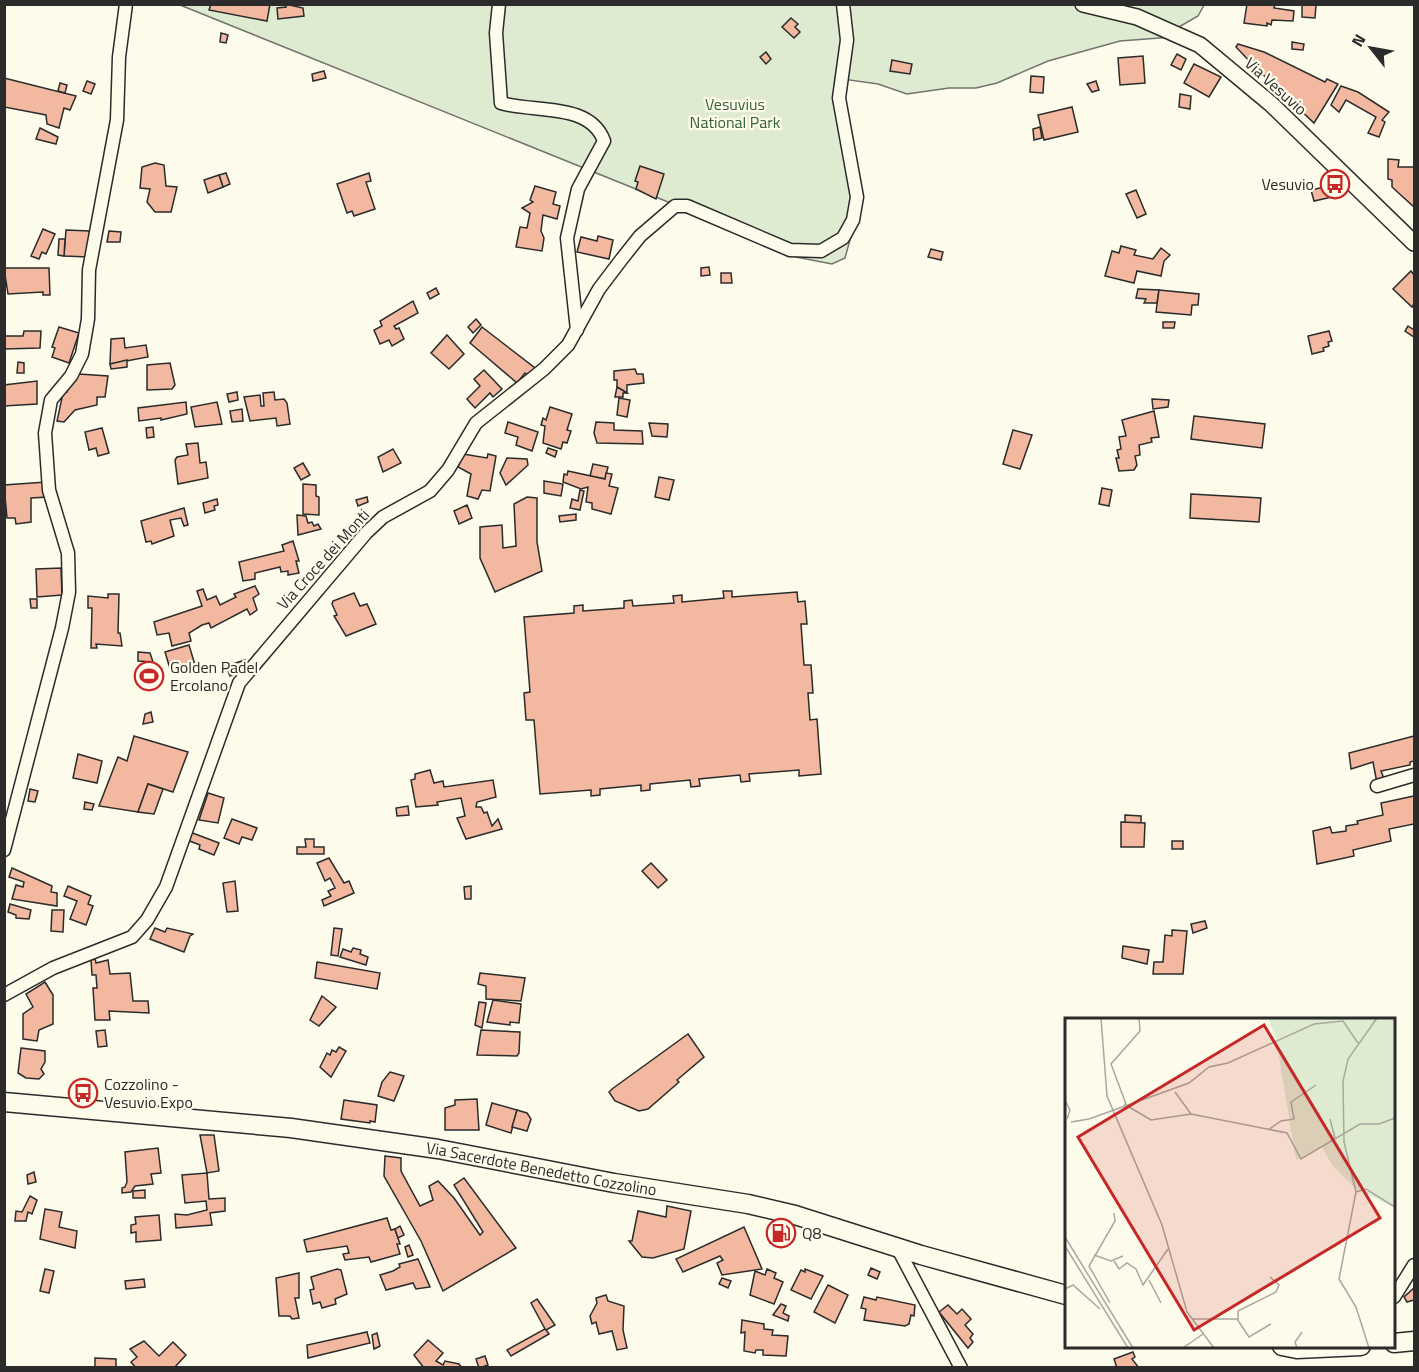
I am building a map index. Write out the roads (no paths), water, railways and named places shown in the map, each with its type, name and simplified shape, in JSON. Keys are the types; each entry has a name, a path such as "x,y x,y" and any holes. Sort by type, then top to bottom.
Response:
{"main road":[{"name":"Via Sacerdote Benedetto Cozzolino","path":"4,1102 291,1128 438,1149 614,1183 748,1204 795,1215 897,1247 1065,1295"},
{"path":"1395,1343 1414,1341"},
{"path":"1290,1348 1324,1348"}],"street":[{"path":"4,850 62,628 69,591 68,554 49,490 45,433 51,400 71,376 82,354 88,319 89,270 117,120 119,57 126,4"},
{"path":"499,4 496,52 501,103 582,117 595,126 604,141 578,189 567,238 577,330"},
{"name":"Via Croce dei Monti","path":"4,995 53,968 132,937 147,920 166,887 239,683 366,532 383,517 430,491 448,470 476,423 544,369 567,345 599,290 640,236 675,206 687,206 790,250 821,251 843,238 853,220 857,196 839,98 847,40 843,4"},
{"name":"Via Vesuvio","path":"1083,4 1137,17 1200,45 1271,104 1414,243"},
{"path":"1377,786 1414,775"},
{"path":"897,1247 961,1368"},
{"path":"1395,1295 1414,1265"}],"place":[{"name":"Vesuvio","path":"1335,184"},
{"name":"Golden Padel Ercolano","path":"149,676"},
{"name":"Cozzolino - Vesuvio Expo","path":"83,1093"},
{"name":"Q8","path":"781,1233"}],"park label":[{"name":"Vesuvius National Park","path":"735,113"}]}
